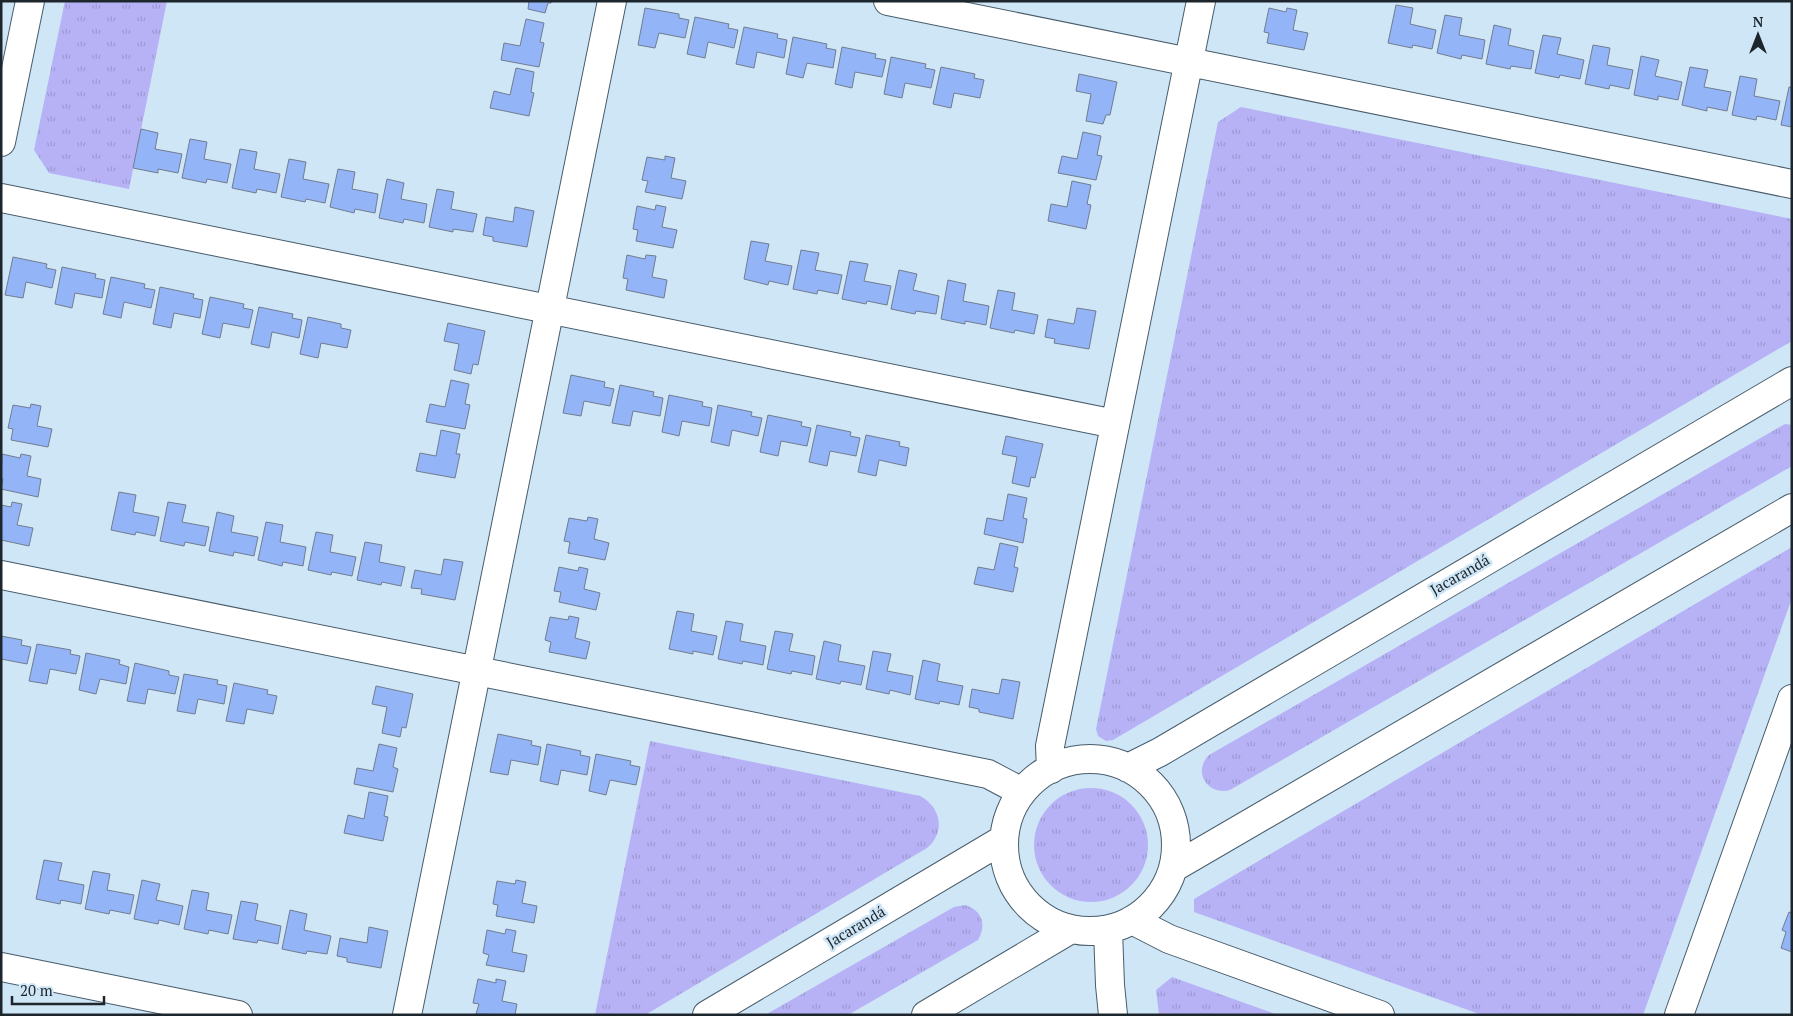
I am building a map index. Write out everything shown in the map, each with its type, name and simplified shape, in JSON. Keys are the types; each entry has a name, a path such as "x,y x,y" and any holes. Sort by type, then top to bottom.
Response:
{"street":[{"path":"1,142 30,1"},
{"path":"407,1015 612,1"},
{"path":"888,1 1792,184"},
{"path":"1051,769 1050,746 1200,1"},
{"path":"1,198 1115,424"},
{"name":"Jacarandá","path":"1128,768 1168,747 1792,381"},
{"path":"1173,868 1792,508"},
{"path":"1,575 988,774 1022,792"},
{"path":"1679,1015 1792,700"},
{"path":"1090,759 1110,761 1128,768 1148,782 1164,800 1173,822 1177,845 1173,868 1165,889 1150,907 1120,925 1083,931 1071,929 1048,920 1029,906 1014,886 1006,863 1004,839 1013,807 1022,792 1035,779 1051,769 1070,762 1090,759"},
{"name":"Jacarandá","path":"707,1015 1004,839"},
{"path":"1113,1015 1110,985 1120,925"},
{"path":"1120,925 1168,939 1380,1015"},
{"path":"926,1015 1071,929"},
{"path":"1,967 238,1015"}],"green space":[{"path":"65,1 167,1 129,189 49,173 34,150"},
{"path":"1241,107 1792,219 1792,341 1113,740 1106,741 1098,736 1096,729 1218,122"},
{"path":"1785,424 1792,425 1792,466 1230,790 1222,791 1215,789 1205,781 1202,775 1202,768 1209,755"},
{"path":"1792,547 1792,598 1643,1015 1482,1015 1194,912 1194,899"},
{"path":"650,741 920,796 933,807 936,813 939,827 937,835 927,848 645,1015 595,1015"},
{"path":"1091,788 1113,792 1131,805 1144,823 1148,845 1144,867 1131,885 1113,898 1091,902 1069,898 1051,885 1038,867 1034,845 1038,823 1051,805 1069,792"},
{"path":"965,905 975,910 981,919 982,929 978,940 848,1015 765,1015 954,907"},
{"path":"1172,977 1278,1015 1159,1015 1156,990"}],"building":[{"path":"529,1 552,1 548,3 545,13 528,9"},
{"path":"1396,5 1413,8 1410,24 1436,30 1432,49 1413,45 1412,48 1388,43"},
{"path":"645,8 679,14 679,18 689,20 685,38 659,33 655,48 638,45"},
{"path":"1269,8 1286,12 1287,8 1297,10 1293,30 1308,33 1304,50 1267,43 1269,33 1264,32"},
{"path":"1445,15 1462,18 1459,35 1485,40 1482,59 1462,55 1461,59 1437,53"},
{"path":"695,17 729,24 728,28 738,30 734,48 708,42 705,58 687,54"},
{"path":"526,19 544,23 540,42 544,43 539,67 501,60 504,43 520,46"},
{"path":"1494,25 1511,29 1508,45 1534,51 1531,69 1511,66 1510,69 1486,64"},
{"path":"744,27 778,34 777,38 787,40 784,58 757,52 754,68 736,64"},
{"path":"1543,35 1561,38 1557,54 1584,60 1580,79 1560,75 1559,78 1535,73"},
{"path":"793,37 827,44 826,48 836,50 833,68 807,63 803,78 786,74"},
{"path":"1593,45 1610,48 1607,65 1633,70 1629,89 1610,85 1609,89 1585,84"},
{"path":"842,47 876,54 875,58 886,60 882,77 855,72 852,88 835,84"},
{"path":"1641,56 1659,60 1655,76 1682,82 1678,100 1658,96 1658,100 1634,95"},
{"path":"891,57 926,64 925,68 935,70 931,88 905,83 902,98 884,94"},
{"path":"941,67 975,74 974,78 984,80 980,98 954,93 951,108 933,104"},
{"path":"1690,67 1708,70 1704,87 1731,92 1727,111 1707,107 1707,111 1682,105"},
{"path":"516,68 534,72 531,92 534,93 529,116 490,108 494,91 510,95"},
{"path":"1079,74 1117,82 1110,115 1106,115 1103,124 1086,121 1091,94 1076,91"},
{"path":"1740,76 1757,79 1754,96 1780,101 1776,120 1757,116 1756,120 1732,115"},
{"path":"1789,87 1792,87 1792,127 1781,125"},
{"path":"141,129 158,133 155,149 182,154 178,173 158,169 158,173 133,168"},
{"path":"1083,132 1101,136 1097,155 1102,156 1096,180 1058,173 1062,156 1077,159"},
{"path":"190,139 207,142 204,159 231,164 227,183 207,179 206,183 182,178"},
{"path":"240,149 257,152 254,169 280,174 276,193 257,189 256,193 232,188"},
{"path":"665,156 675,158 671,178 686,181 682,199 645,192 648,181 642,180 647,157 665,160"},
{"path":"289,159 306,162 303,179 329,184 325,203 306,199 305,202 281,197"},
{"path":"338,169 355,172 352,189 378,194 375,213 355,209 354,213 330,207"},
{"path":"387,179 404,183 401,199 427,204 424,223 404,219 403,223 379,218"},
{"path":"1072,181 1091,185 1087,204 1091,205 1086,229 1048,221 1051,204 1067,207"},
{"path":"437,189 454,192 451,209 477,214 473,232 453,229 453,232 429,227"},
{"path":"656,205 666,207 662,227 677,230 673,248 636,241 638,230 633,229 637,206 655,210"},
{"path":"515,207 534,211 527,247 493,241 493,237 483,235 486,217 513,222"},
{"path":"751,241 769,244 765,261 792,266 788,285 769,281 768,285 744,279"},
{"path":"801,250 819,253 815,270 842,275 838,294 818,290 817,294 793,289"},
{"path":"627,255 645,259 646,255 656,256 652,277 667,280 664,298 626,290 628,279 623,278"},
{"path":"13,257 47,264 46,268 56,270 52,288 26,282 23,298 5,295"},
{"path":"850,261 868,264 864,281 891,286 887,305 867,301 866,304 842,299"},
{"path":"62,267 96,274 95,278 105,280 102,298 75,293 72,308 55,304"},
{"path":"899,270 917,274 913,290 939,296 936,314 916,311 915,314 891,309"},
{"path":"111,277 145,284 144,288 155,290 151,308 124,302 121,318 103,314"},
{"path":"948,280 966,284 963,301 989,306 986,325 965,321 965,324 941,319"},
{"path":"160,287 194,294 193,298 203,300 200,318 174,313 171,328 153,324"},
{"path":"998,290 1015,293 1012,310 1038,315 1034,334 1015,330 1014,333 990,328"},
{"path":"210,297 244,304 243,308 253,310 249,328 223,323 220,338 202,334"},
{"path":"259,307 293,314 292,318 302,320 299,338 272,332 269,348 251,344"},
{"path":"1077,308 1096,311 1089,349 1054,343 1055,339 1045,337 1048,319 1074,324"},
{"path":"308,317 341,324 341,328 351,330 347,348 321,343 318,358 300,354"},
{"path":"448,323 485,331 478,365 473,364 471,374 454,370 459,344 444,341"},
{"path":"571,375 605,382 604,387 614,389 610,406 584,401 581,416 563,413"},
{"path":"451,380 469,384 465,404 470,405 465,429 426,422 430,404 445,407"},
{"path":"620,385 654,392 653,396 663,398 660,416 633,411 630,426 612,423"},
{"path":"669,395 703,402 702,406 712,408 709,426 682,421 679,436 662,432"},
{"path":"31,404 41,406 37,426 52,429 48,447 11,440 13,429 8,428 13,405 30,408"},
{"path":"718,405 752,412 751,416 762,418 758,436 732,430 729,446 711,442"},
{"path":"768,415 802,422 801,426 811,428 807,446 781,441 778,456 760,452"},
{"path":"817,425 851,432 850,436 860,438 856,456 830,451 827,466 809,462"},
{"path":"441,430 460,434 456,454 460,454 455,478 416,471 420,453 436,456"},
{"path":"866,435 900,442 899,446 909,448 906,466 879,460 876,476 858,472"},
{"path":"1006,436 1043,444 1035,478 1031,477 1029,487 1012,483 1017,457 1002,454"},
{"path":"2,454 20,458 21,454 31,456 27,476 41,479 38,497 1,489 3,479 1,479"},
{"path":"119,492 136,495 133,512 159,517 155,536 136,532 135,535 111,530"},
{"path":"1008,494 1027,498 1023,518 1027,519 1023,543 984,534 987,518 1003,521"},
{"path":"12,502 22,504 17,525 33,528 29,546 1,540 1,505 11,507"},
{"path":"168,502 186,505 182,522 209,527 205,546 185,542 184,546 160,541"},
{"path":"217,512 234,516 231,532 258,537 254,556 234,552 233,556 209,551"},
{"path":"588,517 598,519 594,539 609,543 605,560 568,553 570,542 564,541 569,518 587,521"},
{"path":"266,522 283,525 280,542 306,547 303,566 283,562 282,566 258,560"},
{"path":"316,532 333,535 330,552 356,557 352,576 332,572 331,575 308,570"},
{"path":"365,542 382,545 379,562 405,567 401,586 382,582 381,585 357,580"},
{"path":"1000,543 1018,547 1014,567 1018,568 1013,592 974,584 978,567 994,570"},
{"path":"444,559 463,562 455,600 421,594 422,589 411,588 415,570 441,575"},
{"path":"559,567 578,571 579,567 588,569 584,589 600,593 596,610 559,602 561,592 554,591"},
{"path":"677,611 694,614 691,631 717,636 713,655 693,651 693,654 669,649"},
{"path":"569,616 579,618 575,638 590,642 586,659 549,652 551,642 545,640 550,617 568,620"},
{"path":"726,621 743,624 740,641 766,646 763,665 743,661 742,664 718,659"},
{"path":"775,631 793,634 789,651 815,656 812,675 792,671 791,674 767,669"},
{"path":"1,636 22,640 21,645 31,647 27,664 1,659"},
{"path":"824,641 841,645 838,661 865,666 861,685 841,681 840,684 816,679"},
{"path":"37,644 71,650 70,654 80,656 76,674 50,669 47,684 29,681"},
{"path":"873,651 891,654 887,671 913,676 910,695 890,690 889,694 866,689"},
{"path":"86,653 120,660 119,664 129,667 126,684 100,679 96,694 79,690"},
{"path":"923,660 940,664 937,681 963,686 959,705 940,701 939,704 915,699"},
{"path":"135,663 169,671 169,675 179,677 175,694 148,689 145,704 127,701"},
{"path":"184,674 218,680 217,684 227,686 224,704 198,699 195,714 177,711"},
{"path":"1002,679 1020,682 1013,719 979,712 979,709 969,707 972,689 999,694"},
{"path":"234,683 268,690 267,694 277,696 273,714 247,709 244,724 226,721"},
{"path":"376,686 413,694 406,728 402,727 400,737 382,733 387,707 372,704"},
{"path":"498,734 532,741 531,745 541,747 538,765 511,760 508,775 490,772"},
{"path":"379,744 397,748 393,767 398,769 393,792 354,784 357,768 373,771"},
{"path":"547,744 581,751 580,755 590,757 587,775 561,770 558,785 540,781"},
{"path":"596,754 631,761 630,765 640,767 636,785 610,780 606,795 589,791"},
{"path":"369,792 388,796 384,816 388,817 383,841 344,833 348,815 364,819"},
{"path":"44,860 62,863 58,880 84,885 81,904 61,900 60,904 36,899"},
{"path":"93,871 110,874 107,890 134,895 130,914 110,910 109,914 85,909"},
{"path":"142,880 160,884 156,900 183,906 179,925 159,920 158,924 134,919"},
{"path":"516,880 526,882 522,903 537,906 534,923 496,916 498,905 493,904 497,881 515,884"},
{"path":"192,890 209,893 206,910 232,915 228,934 209,930 208,934 184,929"},
{"path":"241,901 258,904 255,920 281,926 278,944 258,940 257,943 233,939"},
{"path":"290,910 307,914 304,930 331,936 327,954 307,951 306,954 282,949"},
{"path":"1789,912 1792,913 1792,952 1781,948 1786,932 1782,930"},
{"path":"369,927 388,931 381,968 347,962 347,958 337,956 340,938 367,943"},
{"path":"506,929 516,931 512,952 527,955 524,972 486,965 489,955 483,953 487,930 505,934"},
{"path":"478,979 496,983 496,979 506,981 502,1001 517,1004 515,1015 476,1014 479,1004 473,1003"}]}
